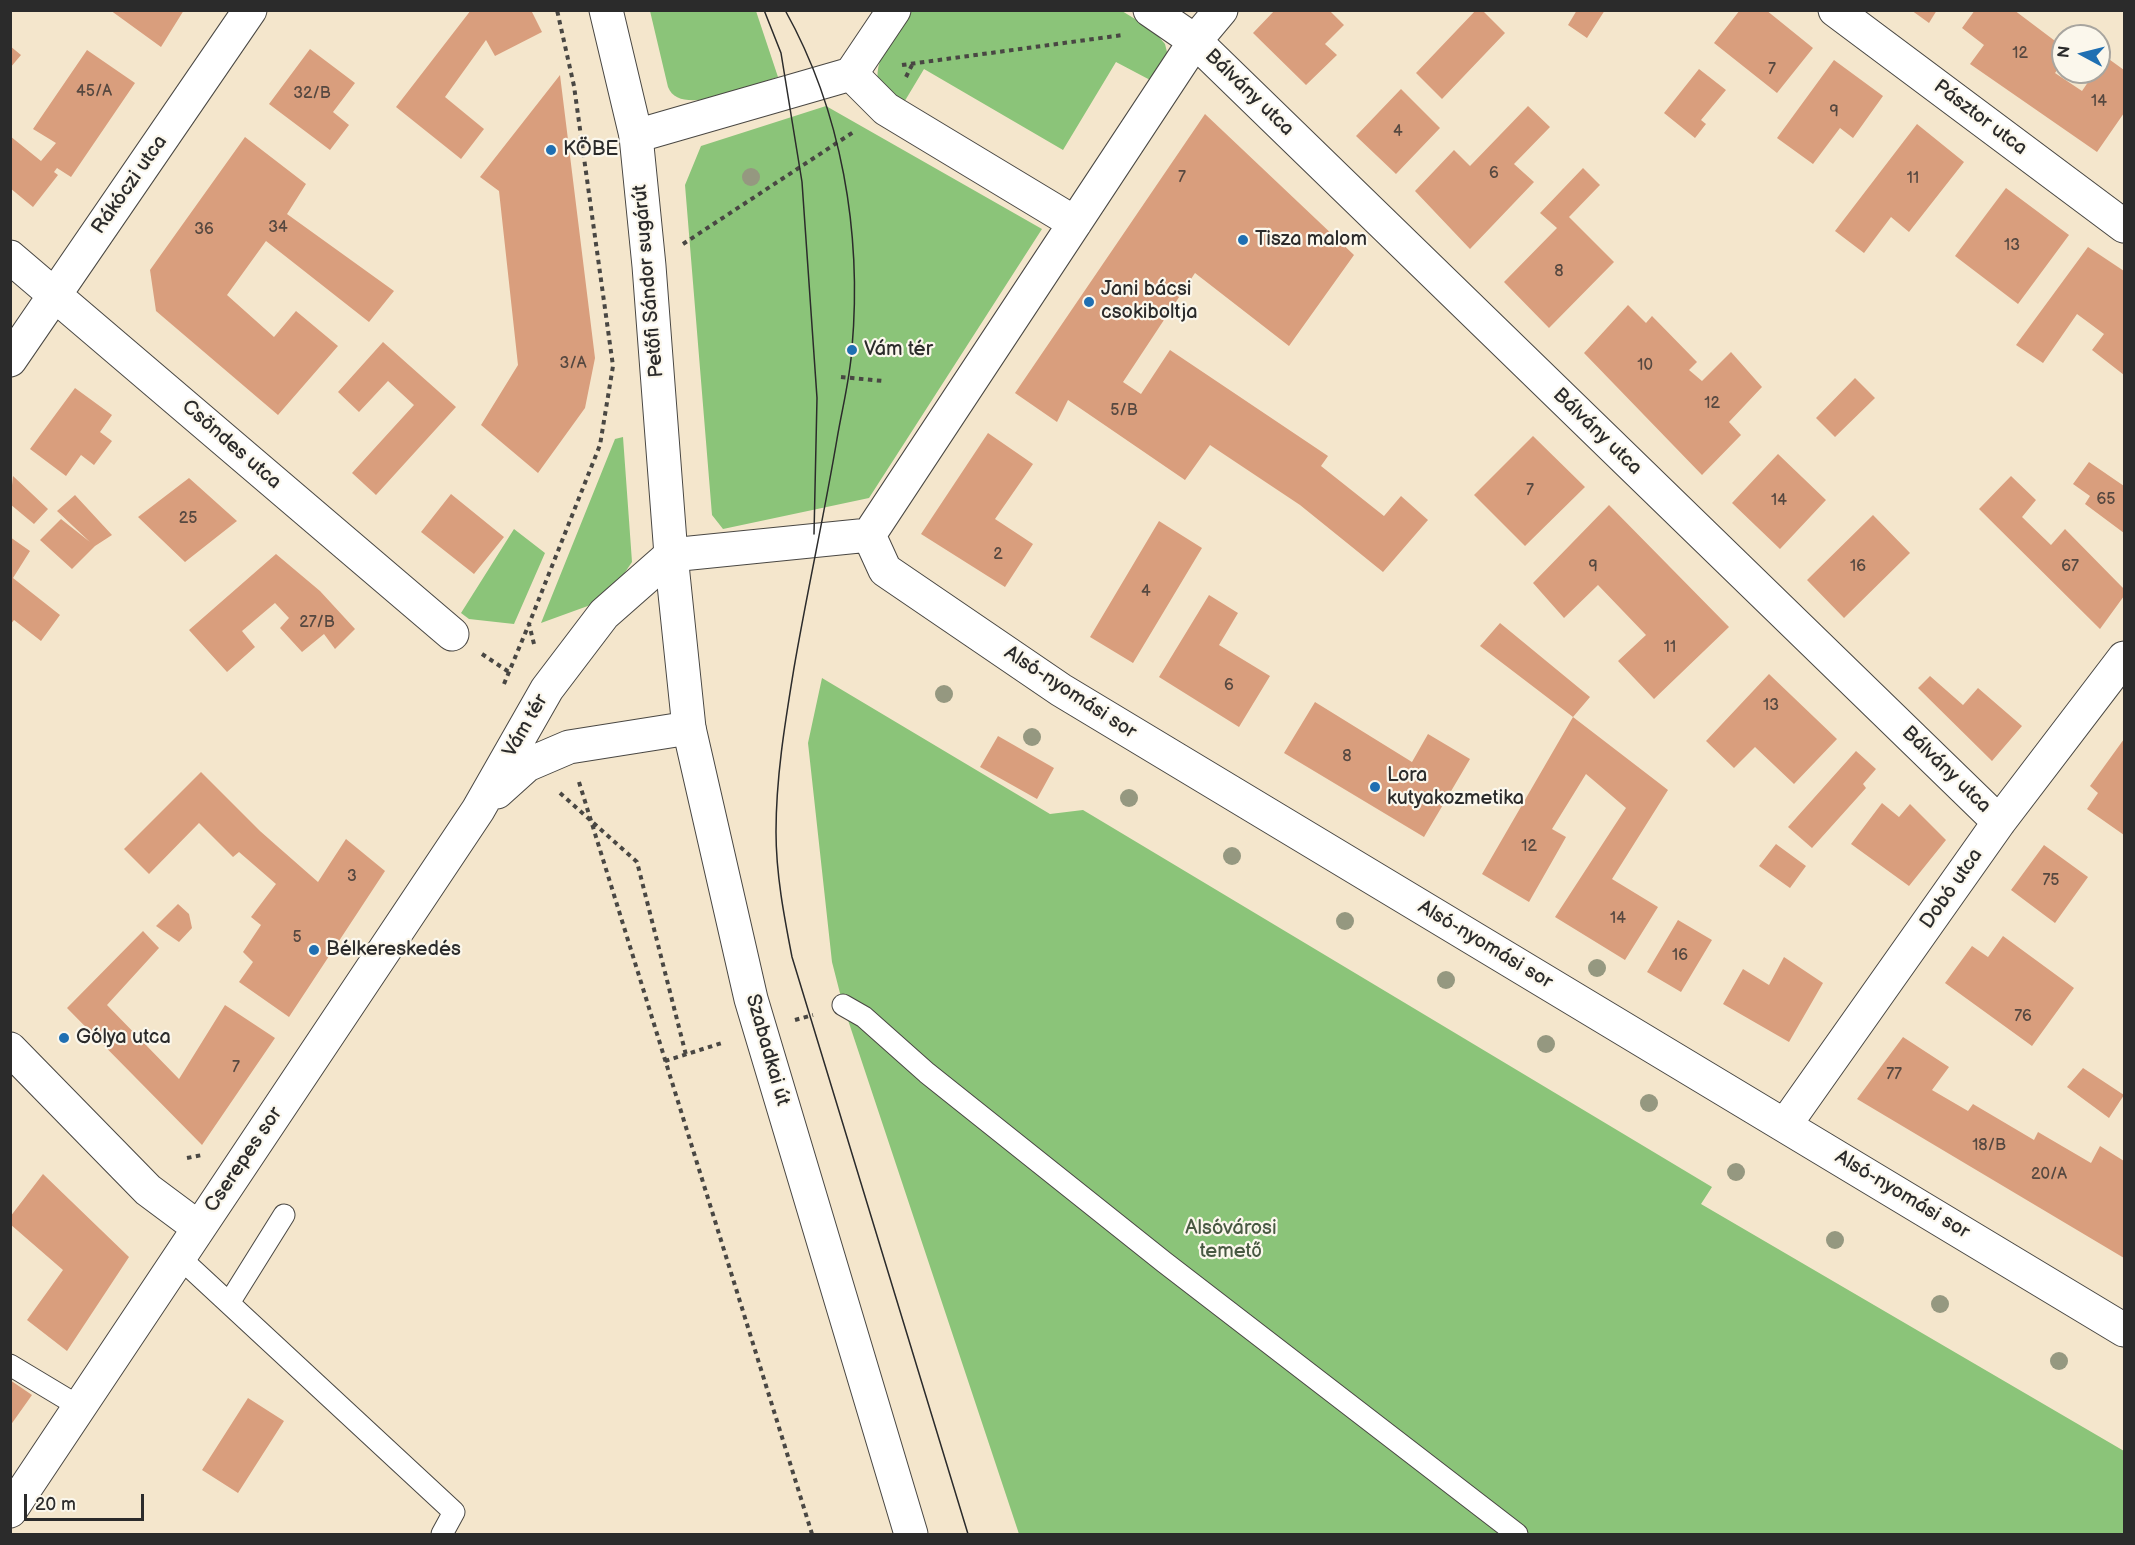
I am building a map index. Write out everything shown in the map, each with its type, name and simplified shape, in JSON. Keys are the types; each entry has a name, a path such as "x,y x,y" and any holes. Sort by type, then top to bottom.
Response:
{"street":[{"name":"Rákóczi utca","path":"10,360 250,10"},
{"name":"Petőfi Sándor sugárút","path":"606,10 636,136 649,266 671,555"},
{"path":"636,136 851,74 894,10"},
{"path":"671,555 870,535 1195,41 1221,10"},
{"name":"Pásztor utca","path":"1835,10 2124,226"},
{"path":"1154,13 1195,41"},
{"name":"Bálvány utca","path":"1195,41 1999,822"},
{"path":"851,74 886,109 1075,223"},
{"name":"Csöndes utca","path":"10,257 452,634"},
{"name":"Alsó-nyomási sor","path":"870,535 885,570 1061,690 2124,1329"},
{"name":"Vám tér","path":"478,810 547,689 604,614 671,555"},
{"name":"Szabadkai út","path":"671,555 689,728 752,999 911,1534"},
{"name":"Dobó utca","path":"1785,1125 1999,822 2124,658"},
{"name":"Vám tér","path":"478,810 527,765 568,747 689,728"},
{"name":"Cserepes sor","path":"10,1511 478,810"},
{"path":"10,1049 148,1190 199,1228"}],"lane":[{"path":"843,1005 864,1017 936,1081 1164,1262 1517,1534"},
{"path":"229,1303 285,1215"},
{"path":"179,1257 454,1512 442,1534"},
{"path":"10,1365 80,1407"}],"path":[{"path":"547,689 529,624 600,445 613,366 574,86 557,10"},
{"path":"851,74 913,63 1144,32 1154,13"},
{"path":"603,293 649,266 886,109 913,63"},
{"path":"841,377 883,381"},
{"path":"568,747 812,1534"},
{"path":"527,765 591,819 637,862 686,1054"}],"green space":[{"path":"911,10 1122,11 1153,30 1165,44 1168,56 1152,81 1116,62 1063,150 924,69 903,104 878,82 883,54"},
{"path":"650,11 756,11 778,77 736,92 702,100 687,100 675,96 668,87"},
{"path":"826,106 1042,229 869,498 723,529 712,515 685,185 701,146"},
{"path":"623,437 632,562 607,599 541,623 615,439"},
{"path":"514,529 545,553 514,624 469,619 461,613"},
{"name":"Alsóvárosi temető","path":"822,678 1050,814 1083,810 1712,1187 1701,1204 2124,1451 2124,1534 1019,1534 843,1005 832,962 808,743"}],"building":[{"path":"110,10 184,10 161,47"},
{"path":"471,10 531,10 542,32 495,56 486,40 445,97 484,129 461,159 396,107"},
{"path":"1275,10 1329,10 1344,25 1325,44 1337,55 1306,85 1253,33"},
{"path":"1476,10 1482,10 1505,33 1442,99 1416,73"},
{"path":"1577,10 1605,10 1587,38 1568,25"},
{"path":"1740,10 1766,10 1813,48 1777,93 1714,43"},
{"path":"1911,10 1937,10 1929,23"},
{"path":"1975,10 2014,10 2051,38 2051,84 2072,84 2082,91 2087,84 2111,84 2111,61 2124,70 2124,113 2097,152 1970,64 1984,45 1962,28"},
{"path":"10,46 21,55 10,68"},
{"path":"310,49 355,83 333,112 349,125 330,150 269,104"},
{"path":"87,50 135,83 71,177 57,168 54,172 58,175 33,207 10,188 10,136 41,161 56,143 33,129"},
{"path":"1834,60 1883,96 1853,138 1840,128 1813,164 1777,138"},
{"path":"1699,69 1726,90 1701,120 1706,124 1695,138 1664,113"},
{"path":"560,75 595,358 585,408 538,473 481,425 518,365 499,191 480,177"},
{"path":"1401,89 1440,128 1396,174 1356,136"},
{"path":"1528,106 1550,127 1514,164 1534,182 1470,249 1415,191 1454,150 1470,166"},
{"path":"1205,114 1354,255 1289,346 1195,273 1123,382 1141,394 1170,350 1328,456 1321,466 1384,516 1401,496 1428,520 1383,572 1300,505 1210,445 1185,480 1068,400 1057,422 1015,393"},
{"path":"1917,124 1964,162 1909,232 1891,217 1864,253 1835,231"},
{"path":"245,137 306,184 287,214 394,291 369,322 266,241 227,295 274,337 296,311 338,346 278,415 156,311 150,270"},
{"path":"1583,168 1600,185 1569,217 1614,262 1549,328 1504,282 1557,228 1540,213"},
{"path":"2006,188 2069,235 2018,304 1955,256"},
{"path":"2088,247 2124,271 2124,375 2092,350 2104,334 2077,314 2043,363 2016,345"},
{"path":"1628,305 1646,323 1652,316 1697,362 1689,370 1702,381 1731,352 1762,387 1729,422 1741,435 1702,475 1584,353"},
{"path":"383,342 456,407 376,495 352,473 414,405 388,381 359,412 338,392"},
{"path":"1855,378 1875,398 1835,437 1816,418"},
{"path":"75,388 112,415 100,432 112,441 94,465 81,455 66,476 30,449"},
{"path":"988,433 1033,464 995,519 1033,544 1005,587 921,534"},
{"path":"1533,436 1585,487 1525,546 1474,495"},
{"path":"1778,454 1826,500 1780,549 1732,503"},
{"path":"2089,462 2124,486 2124,533 2085,504 2090,496 2073,484"},
{"path":"13,476 48,509 34,524 10,504"},
{"path":"2011,476 2036,500 2022,517 2051,545 2065,529 2124,589 2124,596 2100,629 1979,509"},
{"path":"189,478 237,521 185,562 138,517"},
{"path":"451,494 504,537 474,574 421,532"},
{"path":"75,495 112,535 95,546 72,569 40,540 61,519 90,542 57,511"},
{"path":"1609,505 1729,627 1654,699 1618,661 1646,635 1598,585 1564,618 1533,583"},
{"path":"1873,515 1910,553 1844,618 1807,580"},
{"path":"1159,521 1202,548 1133,663 1090,637"},
{"path":"10,537 30,551 13,578 60,615 41,641 14,620 10,625"},
{"path":"276,554 320,591 355,629 335,649 324,634 302,652 280,628 289,618 275,603 242,631 255,647 227,672 189,630"},
{"path":"1209,595 1238,613 1219,645 1270,676 1239,727 1159,677"},
{"path":"1500,623 1590,697 1573,717 1480,646"},
{"path":"1769,674 1837,739 1794,784 1755,747 1734,768 1706,741"},
{"path":"1930,676 1963,705 1978,688 2022,726 1992,761 1918,688"},
{"path":"1315,702 1412,762 1428,734 1470,759 1424,837 1284,753"},
{"path":"1573,717 1668,790 1612,879 1658,907 1625,960 1555,917 1626,808 1586,774 1552,829 1566,837 1529,902 1482,874"},
{"path":"998,736 1054,768 1037,799 980,767"},
{"path":"2124,739 2124,835 2087,809 2098,793 2090,786"},
{"path":"1856,751 1876,769 1863,784 1866,788 1812,848 1788,827"},
{"path":"201,772 260,831 318,882 346,839 385,871 289,1017 239,982 253,962 243,952 261,925 251,917 276,884 239,852 233,857 199,823 149,874 124,849"},
{"path":"1882,803 1899,817 1910,804 1946,840 1909,886 1851,844"},
{"path":"1776,844 1806,866 1790,888 1759,866"},
{"path":"2044,845 2088,877 2055,923 2011,890"},
{"path":"178,904 189,914 192,928 179,942 156,926"},
{"path":"1678,920 1712,940 1681,992 1647,972"},
{"path":"143,931 159,948 107,1005 179,1079 225,1005 275,1038 202,1145 67,1008"},
{"path":"2003,936 2074,988 2032,1046 1945,983 1972,946 1988,957"},
{"path":"1784,957 1823,983 1789,1042 1723,1004 1743,969 1769,985"},
{"path":"1903,1037 1949,1067 1932,1090 1968,1111 1973,1104 2034,1140 2038,1132 2091,1163 2100,1146 2124,1161 2124,1258 1857,1099"},
{"path":"2083,1068 2124,1095 2109,1118 2067,1087"},
{"path":"43,1174 129,1257 67,1351 27,1320 63,1270 10,1224 10,1217"},
{"path":"10,1380 32,1395 10,1426"},
{"path":"248,1398 284,1421 238,1493 202,1470"}],"tram line":[{"path":"764,10 781,53 802,182 817,398 814,534"},
{"path":"785,10 805,49 834,131 844,174 850,217 854,261 854,305 848,383 787,709 776,811 779,879 792,957 968,1534"}],"place":[{"name":"KÖBE","path":"551,150"},
{"name":"Tisza malom","path":"1243,240"},
{"name":"Jani bácsi csokiboltja","path":"1089,302"},
{"name":"Vám tér","path":"852,350"},
{"name":"Lora kutyakozmetika","path":"1375,787"},
{"name":"Bélkereskedés","path":"314,950"},
{"name":"Gólya utca","path":"64,1038"}]}
